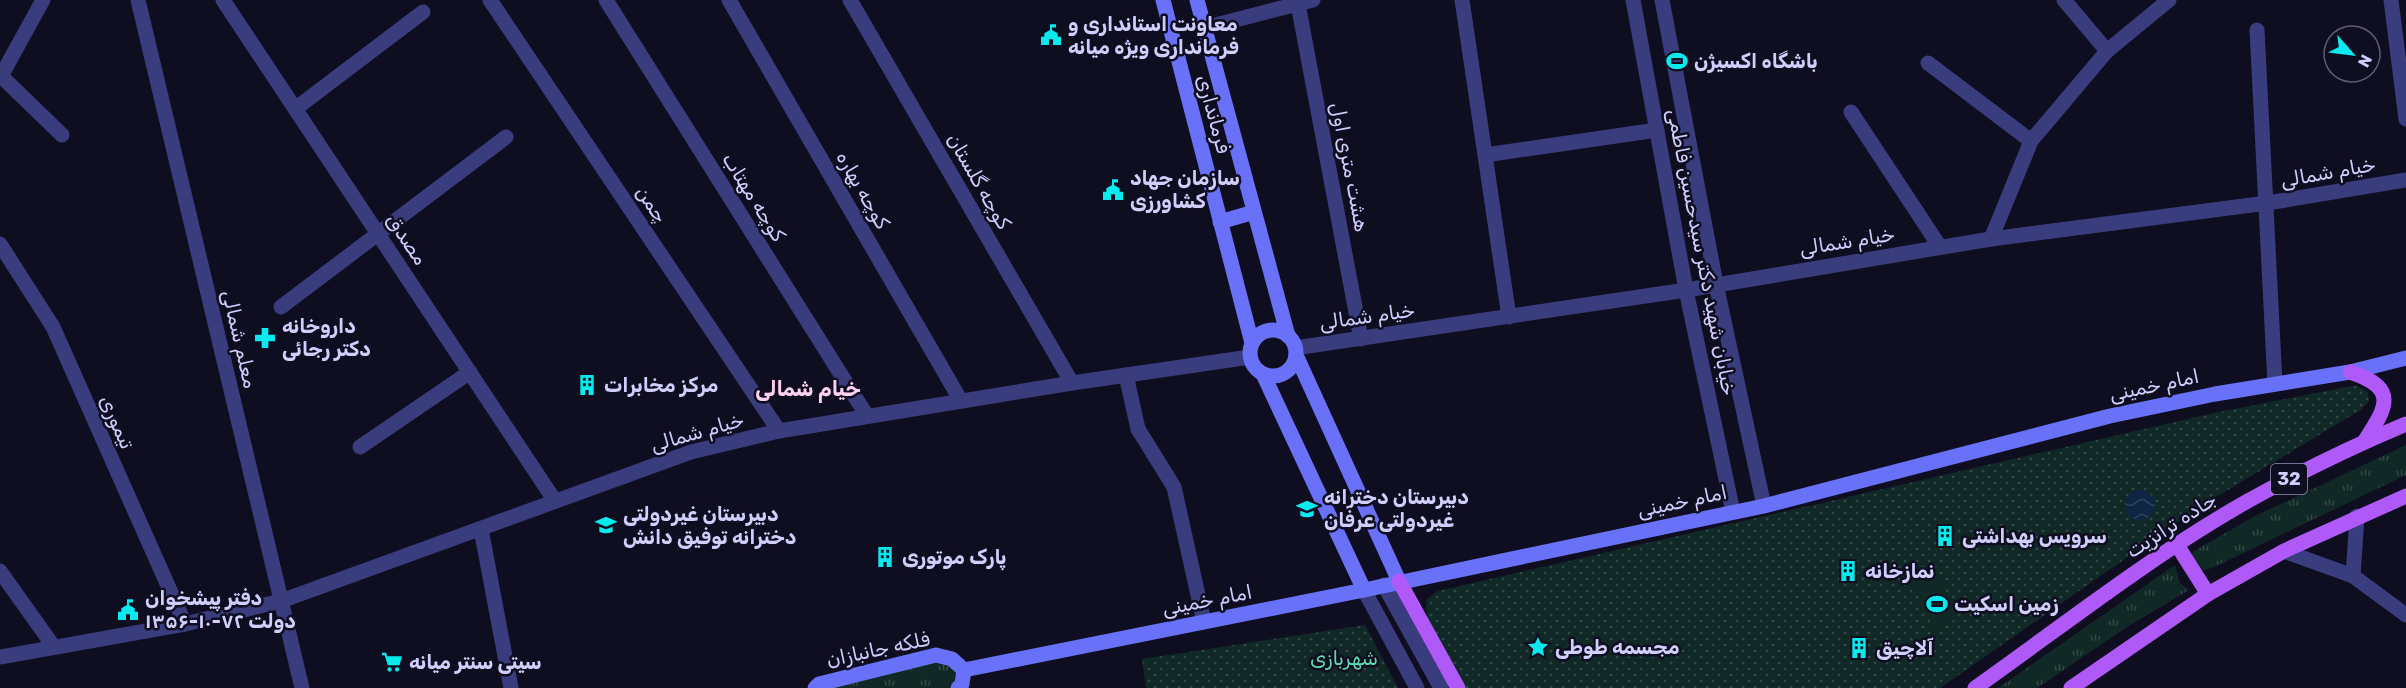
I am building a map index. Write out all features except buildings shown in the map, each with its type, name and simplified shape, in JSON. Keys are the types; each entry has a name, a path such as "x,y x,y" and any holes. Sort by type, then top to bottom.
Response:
{"main road":[{"name":"فرمانداری","path":"1162,0 1251,350"},
{"name":"فرمانداری","path":"1197,0 1293,346 1399,581"},
{"path":"1220,222 1254,212"},
{"path":"1275,330 1293,346 1294,363 1284,373 1277,376 1263,374 1257,370 1251,350 1256,337 1275,330"},
{"name":"امام خمینی","path":"964,670 1364,590 1764,506 2110,416 2215,394 2350,372 2406,358"},
{"path":"2350,372 2367,377 2378,384 2384,399 2382,414 2364,442"},
{"path":"1263,374 1364,590"},
{"name":"جاده ترانزیت","path":"1975,688 2177,545 2245,503 2325,459 2406,424"},
{"path":"2071,688 2208,594 2284,551 2357,516 2406,496"},
{"path":"2177,545 2208,594"},
{"path":"1399,581 1458,688"},
{"name":"فلکه جانبازان","path":"815,688 819,684 936,655 952,659 964,670"},
{"path":"958,688 962,684 964,670"}],"street":[{"path":"43,0 0,76 62,135"},
{"name":"معلم شمالی","path":"138,0 302,688"},
{"name":"مصدق","path":"223,0 555,501"},
{"name":"چمن","path":"490,0 779,431"},
{"name":"کوچه مهتاب","path":"606,0 867,416"},
{"name":"کوچه بهاره","path":"729,0 961,401"},
{"name":"کوچه گلستان","path":"850,0 1072,383"},
{"path":"1462,0 1509,317"},
{"name":"خیابان شهید دکتر سیدحسین فاطمی","path":"1633,0 1686,290 1733,512"},
{"name":"خیابان شهید دکتر سیدحسین فاطمی","path":"1662,0 1716,284 1764,506"},
{"path":"2064,0 2107,51"},
{"path":"1991,238 2031,141 2107,51 2169,0"},
{"path":"2391,0 2406,119"},
{"path":"1204,28 1306,2"},
{"name":"هشت متری اول","path":"1306,2 1361,339"},
{"path":"295,109 423,12"},
{"path":"2257,30 2275,384"},
{"path":"1928,63 2031,141"},
{"path":"1851,112 1940,247"},
{"path":"1485,155 1657,130"},
{"path":"281,307 506,137"},
{"name":"خیام شمالی","path":"1293,346 1361,339 1686,290 1991,238 2267,203 2406,180"},
{"name":"تیموری","path":"0,243 53,327 185,624"},
{"name":"خیام شمالی","path":"0,657 185,624 281,601 690,452 779,431 1126,375 1251,350"},
{"path":"360,447 470,372"},
{"path":"1126,375 1138,429 1174,487 1204,622"},
{"path":"2353,576 2357,516"},
{"path":"481,530 511,688"},
{"path":"2284,551 2353,576 2406,615"},
{"path":"0,572 54,647"},
{"path":"1384,585 1441,688"},
{"path":"1364,590 1417,688"}],"green space":[{"path":"2352,386 2368,392 2369,401 2362,409 2198,508 1940,688 1462,688 1428,620 1427,599 1438,591 2214,413"},
{"path":"2406,445 2406,475 2212,568 2197,571 2190,559 2193,552 2255,516"},
{"path":"2175,565 2180,583 2189,590 2127,627 2037,688 1998,688"},
{"name":"زمین اسکیت","path":"1905,568 1935,568 1958,618 1934,629"},
{"name":"شهربازی","path":"1365,625 1398,688 1146,688 1142,659"},
{"path":"936,660 949,663 958,672 952,688 823,688"}],"water":[{"path":"2140,490 2151,494 2155,505 2151,516 2140,520 2129,516 2125,505 2129,494"}],"place":[{"name":"معاونت استانداری و فرمانداری ویژه میانه","path":"1051,35"},
{"name":"باشگاه اکسیژن","path":"1677,61"},
{"name":"سازمان جهاد کشاورزی","path":"1113,190"},
{"name":"داروخانه دکتر رجائی","path":"265,338"},
{"name":"مرکز مخابرات","path":"587,385"},
{"name":"دبیرستان دخترانه غیردولتی عرفان","path":"1307,509"},
{"name":"دبیرستان غیردولتی دخترانه توفیق دانش","path":"606,525"},
{"name":"سرویس بهداشتی","path":"1945,536"},
{"name":"پارک موتوری","path":"885,557"},
{"name":"نمازخانه","path":"1848,571"},
{"name":"زمین اسکیت","path":"1937,604"},
{"name":"دفتر پیشخوان دولت ۷۲-۱۰-۱۳۵۶","path":"128,610"},
{"name":"مجسمه طوطی","path":"1538,647"},
{"name":"آلاچیق","path":"1859,648"},
{"name":"سیتی سنتر میانه","path":"392,662"}],"district":[{"name":"خیام شمالی","path":"808,388"}]}
